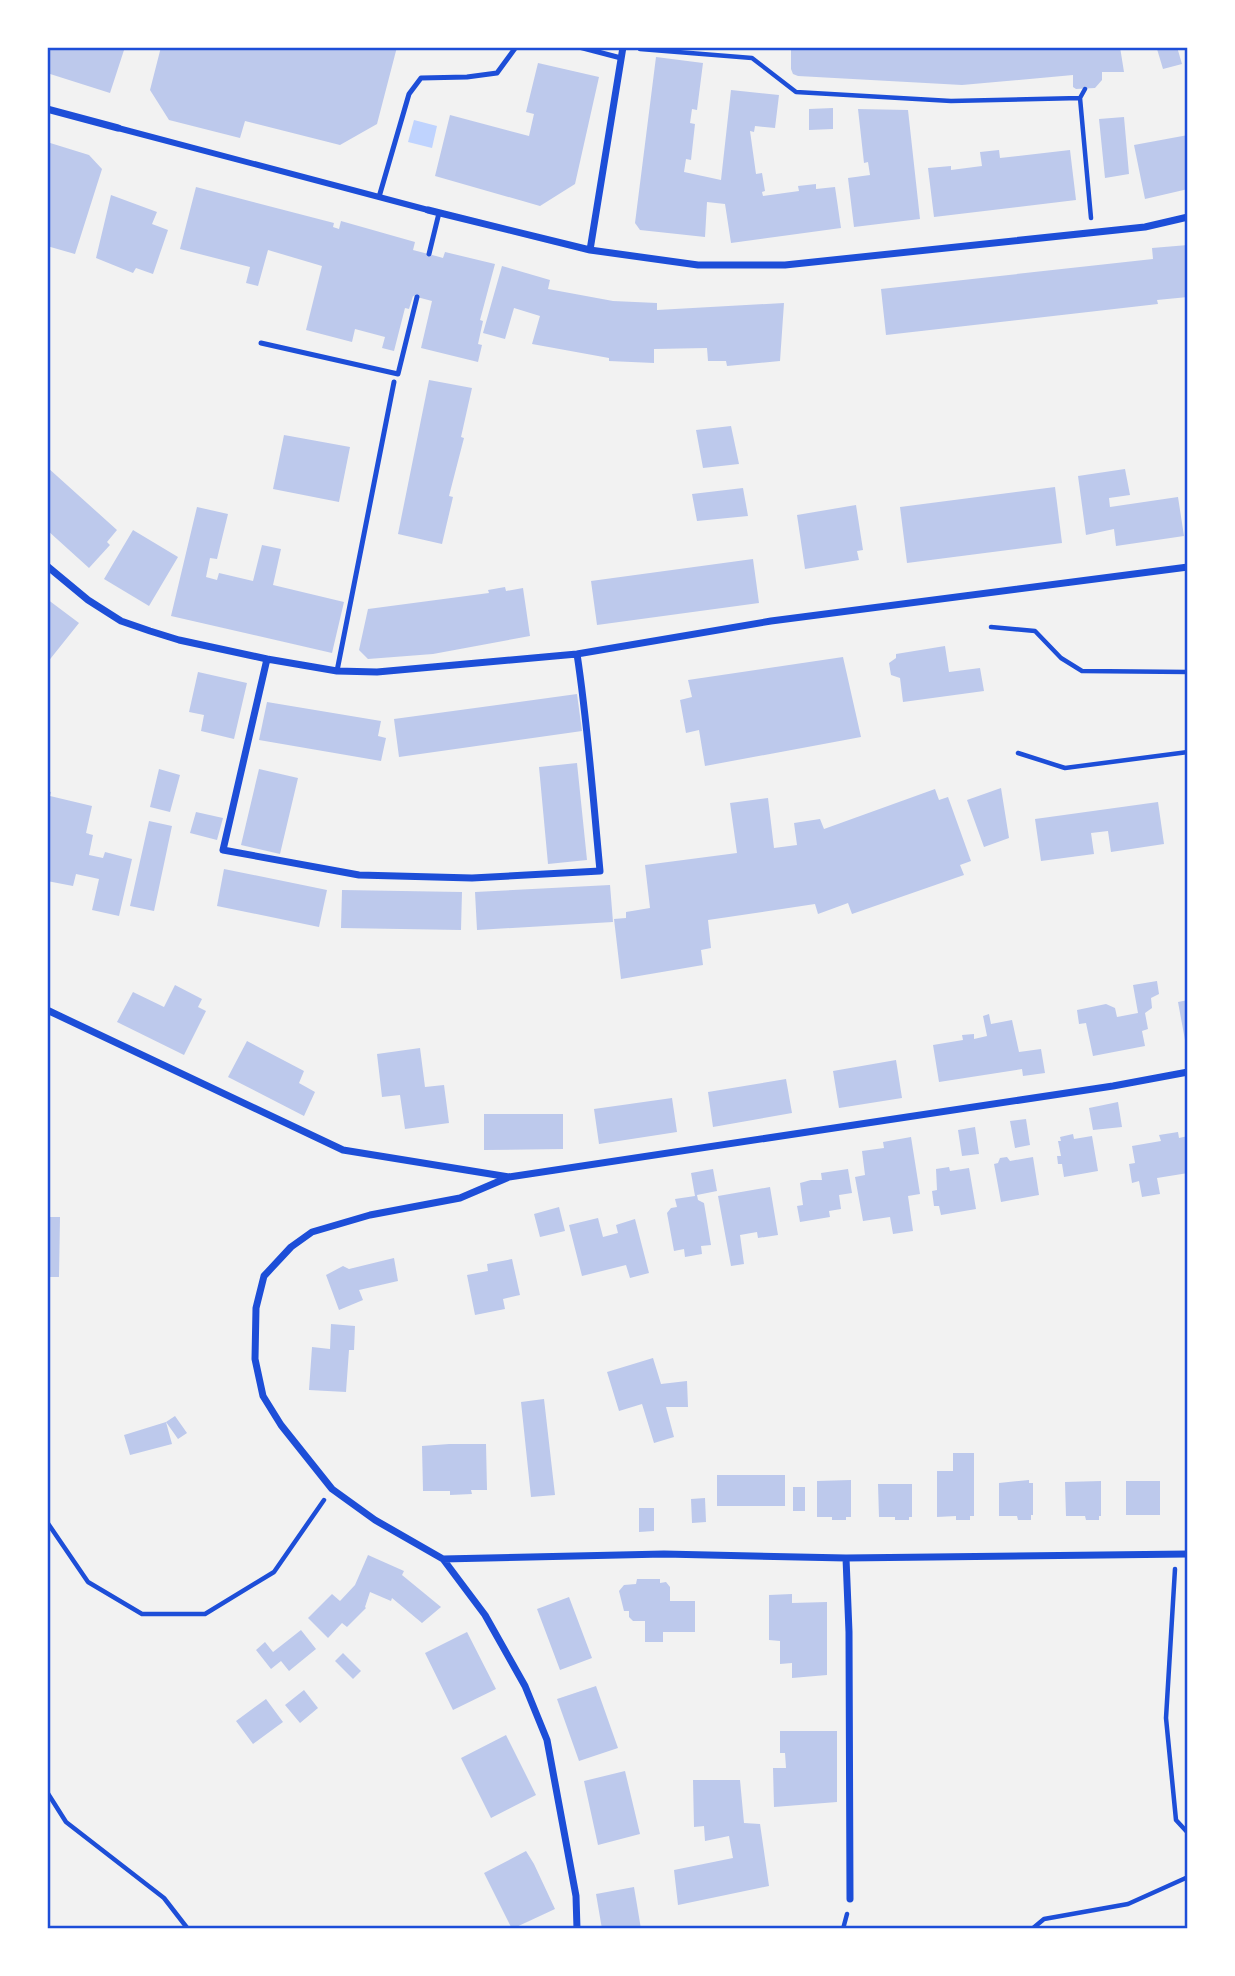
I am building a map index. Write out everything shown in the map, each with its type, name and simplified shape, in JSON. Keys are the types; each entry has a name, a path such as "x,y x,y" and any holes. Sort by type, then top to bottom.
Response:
{"street":[{"path":"590,250 623,47"},
{"path":"47,109 590,250 698,265 785,265 1145,227 1188,217"},
{"path":"47,566 88,600 121,621 179,640 337,671 377,672 577,654 771,621 1188,567"},
{"path":"267,659 223,850 359,875 472,878 600,871 588,727 577,654"},
{"path":"47,1010 343,1150 509,1177"},
{"path":"577,1929 576,1896 547,1740 525,1686 485,1615 443,1559 375,1520 332,1489 281,1424 263,1396 256,1359 256,1308 264,1276 291,1247 312,1232 369,1215 460,1198 509,1177 1113,1086 1188,1072"},
{"path":"443,1559 664,1554 846,1558 1188,1554"},
{"path":"846,1558 850,1899"}],"lane":[{"path":"379,197 410,94 421,78 467,77 496,72 516,47"},
{"path":"579,47 621,58"},
{"path":"429,254 439,212"},
{"path":"261,343 398,374 417,297"},
{"path":"337,671 394,382"}],"path":[{"path":"623,47 752,58 796,92 951,101 1080,99"},
{"path":"1085,89 1080,99 1092,233"},
{"path":"991,627 1035,631 1061,657 1082,671 1188,672"},
{"path":"1018,753 1065,768 1188,752"},
{"path":"47,1522 88,1582 142,1614 205,1614 274,1572 332,1489"},
{"path":"1177,1554 1166,1718 1176,1820 1188,1833"},
{"path":"47,1792 66,1822 164,1898 188,1929"},
{"path":"1032,1929 1044,1919 1128,1904 1188,1878"}],"water":[{"path":"414,120 437,126 432,148 408,142"}],"building":[{"path":"47,47 125,47 110,93 47,73"},
{"path":"161,47 397,47 377,124 340,145 245,121 240,138 169,120 150,90"},
{"path":"791,47 1120,47 1124,72 1102,72 1102,80 1095,88 1076,89 1073,87 1073,75 962,85 798,76 793,74 791,69"},
{"path":"1177,47 1182,64 1163,69 1157,49"},
{"path":"656,57 703,63 697,110 692,109 690,123 695,124 691,160 686,159 684,172 721,180 731,90 779,95 775,128 755,126 754,132 750,131 756,174 762,173 765,191 762,192 763,196 799,191 798,186 816,184 816,189 835,187 841,228 731,243 725,204 707,202 705,237 640,230 635,223"},
{"path":"538,63 599,77 575,184 540,206 435,176 450,115 529,136 534,114 526,112"},
{"path":"833,108 833,129 809,130 809,109"},
{"path":"858,109 908,110 920,219 854,227 848,178 870,175 868,162 864,163"},
{"path":"1124,117 1129,174 1105,178 1099,119"},
{"path":"1188,135 1188,189 1145,199 1134,145"},
{"path":"47,142 89,155 102,169 75,254 47,246"},
{"path":"999,150 1000,158 1070,150 1076,200 934,217 928,168 951,166 951,170 982,166 980,152"},
{"path":"196,187 334,223 333,227 339,229 341,221 415,242 413,250 443,258 445,252 495,264 480,320 483,321 478,344 482,345 478,362 421,348 432,301 413,296 409,309 405,308 394,351 382,348 385,337 355,329 352,342 306,330 322,266 268,250 258,286 246,283 250,267 180,249"},
{"path":"111,195 157,212 152,224 168,230 153,274 136,268 133,273 96,258"},
{"path":"1188,245 1188,297 1157,300 1158,304 886,335 881,289 1153,259 1152,248"},
{"path":"502,266 550,280 548,289 613,301 657,303 657,310 784,303 780,361 727,366 726,361 708,361 707,348 654,349 654,363 609,361 609,358 532,344 540,316 514,308 505,339 483,333"},
{"path":"429,380 472,388 461,437 464,438 449,496 453,497 442,544 398,534"},
{"path":"731,426 739,464 703,468 696,430"},
{"path":"284,435 350,447 339,502 273,489"},
{"path":"47,467 117,530 107,542 110,545 89,568 47,530"},
{"path":"1125,469 1130,495 1109,498 1110,507 1178,497 1184,536 1116,546 1114,529 1086,535 1078,476"},
{"path":"1055,487 1062,543 907,563 900,507"},
{"path":"743,488 748,516 697,521 692,494"},
{"path":"856,505 863,550 857,551 859,560 805,569 797,515"},
{"path":"197,507 228,514 217,559 210,558 206,577 217,580 219,573 253,581 262,545 281,549 273,585 344,602 332,653 171,616"},
{"path":"133,530 178,557 149,606 104,579"},
{"path":"753,559 759,603 597,625 591,581"},
{"path":"505,587 506,591 523,588 530,636 433,654 368,659 359,650 368,609 489,593 488,590"},
{"path":"47,599 79,623 47,663"},
{"path":"945,646 949,672 980,668 984,691 903,702 900,678 891,675 889,663 896,658 896,654"},
{"path":"843,657 861,737 705,766 699,730 686,733 680,700 692,697 688,680"},
{"path":"198,672 247,683 234,739 201,731 204,715 189,712"},
{"path":"577,694 582,731 399,757 394,719"},
{"path":"267,702 381,721 378,736 386,738 381,761 259,740"},
{"path":"577,763 587,860 548,864 539,767"},
{"path":"159,769 180,775 170,812 150,807"},
{"path":"259,769 298,778 280,854 241,845"},
{"path":"1001,788 1009,838 984,847 967,800"},
{"path":"935,789 939,800 948,797 971,861 960,865 964,875 852,914 848,903 818,914 815,904 708,920 711,948 701,950 703,965 621,979 614,919 626,918 626,912 650,908 645,865 737,853 730,803 768,798 774,848 797,845 794,823 820,819 824,829"},
{"path":"47,791 51,792 50,796 92,806 86,833 93,835 89,855 103,858 105,852 132,859 119,916 92,910 99,879 76,874 73,886 47,881"},
{"path":"1158,802 1164,844 1111,852 1108,831 1091,833 1094,854 1041,861 1035,819"},
{"path":"196,812 223,818 217,840 190,833"},
{"path":"149,821 172,826 154,911 130,906"},
{"path":"224,869 327,890 319,927 217,906"},
{"path":"610,885 613,922 477,930 475,892"},
{"path":"342,890 462,892 461,930 341,928"},
{"path":"1157,981 1159,994 1151,998 1152,1008 1145,1013 1148,1029 1142,1031 1145,1046 1093,1056 1086,1023 1079,1024 1077,1010 1106,1004 1115,1008 1117,1017 1138,1013 1133,985"},
{"path":"175,985 202,999 198,1007 206,1011 184,1055 117,1022 133,992 164,1007"},
{"path":"1188,1000 1188,1039 1185,1040 1178,1002"},
{"path":"989,1014 991,1024 1012,1020 1019,1052 1041,1049 1045,1073 1023,1076 1022,1069 939,1082 933,1045 963,1040 962,1035 974,1034 974,1039 987,1036 983,1016"},
{"path":"247,1041 304,1071 299,1083 315,1092 304,1116 228,1077"},
{"path":"420,1048 425,1087 444,1085 449,1123 405,1129 400,1095 382,1097 377,1054"},
{"path":"896,1060 902,1098 839,1108 833,1071"},
{"path":"786,1079 792,1113 713,1127 708,1092"},
{"path":"672,1098 677,1132 599,1144 594,1109"},
{"path":"1118,1102 1122,1127 1093,1130 1089,1108"},
{"path":"484,1114 563,1114 563,1149 484,1150"},
{"path":"1026,1119 1030,1145 1015,1148 1010,1121"},
{"path":"975,1127 979,1154 962,1156 958,1130"},
{"path":"1178,1132 1179,1138 1188,1136 1188,1173 1157,1178 1160,1194 1142,1197 1139,1181 1132,1183 1129,1164 1135,1163 1132,1146 1161,1141 1159,1135"},
{"path":"1073,1134 1074,1139 1092,1136 1098,1171 1064,1177 1062,1164 1058,1164 1057,1156 1061,1156 1058,1141 1061,1141 1060,1137"},
{"path":"911,1137 920,1194 908,1196 913,1231 893,1234 890,1217 863,1221 855,1177 865,1175 862,1151 884,1148 883,1142"},
{"path":"1007,1157 1010,1161 1033,1157 1039,1195 1001,1202 994,1164 998,1163 1000,1158"},
{"path":"949,1167 950,1171 969,1168 976,1209 941,1215 939,1206 934,1206 932,1191 937,1190 936,1169"},
{"path":"713,1169 717,1191 697,1195 698,1200 704,1203 711,1245 701,1246 702,1254 685,1257 684,1249 674,1251 667,1213 671,1208 677,1207 675,1199 695,1196 691,1173"},
{"path":"848,1169 852,1193 839,1195 841,1209 829,1211 830,1217 800,1222 797,1206 803,1205 800,1183 822,1180 821,1173"},
{"path":"770,1187 778,1235 758,1238 757,1232 740,1235 744,1264 731,1266 718,1196"},
{"path":"559,1207 565,1231 540,1237 534,1214"},
{"path":"47,1217 60,1217 59,1277 47,1277"},
{"path":"598,1218 603,1237 618,1233 616,1225 635,1219 649,1273 630,1278 626,1265 582,1276 569,1225"},
{"path":"394,1258 398,1281 359,1290 363,1300 339,1310 326,1275 343,1266 349,1269"},
{"path":"512,1259 520,1295 503,1299 505,1309 475,1315 467,1275 488,1271 487,1264"},
{"path":"331,1324 355,1326 354,1350 349,1350 346,1392 309,1390 312,1347 330,1349"},
{"path":"653,1358 661,1384 687,1381 688,1407 666,1407 674,1437 654,1443 642,1404 619,1411 607,1372"},
{"path":"544,1399 555,1495 531,1497 521,1402"},
{"path":"175,1416 187,1433 178,1439 166,1422"},
{"path":"166,1422 172,1444 130,1455 124,1435"},
{"path":"486,1444 487,1490 471,1490 472,1494 450,1495 450,1491 423,1491 422,1446"},
{"path":"953,1453 974,1453 974,1516 970,1516 970,1520 956,1520 956,1516 937,1517 937,1471 953,1471"},
{"path":"717,1475 785,1475 785,1506 717,1506"},
{"path":"851,1480 851,1517 846,1517 846,1520 832,1520 832,1517 817,1517 817,1481"},
{"path":"1029,1480 1029,1483 1033,1483 1031,1520 1018,1520 1017,1516 999,1516 999,1483"},
{"path":"1101,1481 1099,1520 1086,1520 1085,1516 1066,1516 1065,1482"},
{"path":"1126,1481 1160,1481 1160,1515 1126,1515"},
{"path":"878,1484 912,1484 912,1517 909,1517 909,1520 879,1517"},
{"path":"793,1487 805,1487 805,1511 793,1511"},
{"path":"705,1498 706,1522 692,1523 691,1499"},
{"path":"639,1508 654,1508 654,1531 639,1532"},
{"path":"368,1555 404,1571 402,1575 441,1607 422,1623 392,1598 391,1601 370,1592 366,1608 347,1627 342,1623 328,1638 308,1618 332,1594 340,1601 355,1585"},
{"path":"637,1579 660,1579 660,1583 666,1582 670,1587 670,1601 695,1601 695,1632 663,1632 663,1642 645,1642 645,1621 633,1621 629,1617 629,1611 624,1611 619,1591 624,1585 636,1584"},
{"path":"792,1594 792,1603 827,1602 827,1675 792,1678 792,1663 780,1664 780,1641 769,1640 769,1595"},
{"path":"569,1597 592,1658 560,1670 537,1609"},
{"path":"301,1630 316,1649 289,1671 281,1661 271,1669 256,1650 265,1642 273,1652"},
{"path":"467,1632 496,1689 453,1710 425,1653"},
{"path":"343,1653 361,1671 353,1679 335,1661"},
{"path":"596,1686 618,1748 579,1761 557,1699"},
{"path":"304,1690 318,1708 300,1723 285,1705"},
{"path":"266,1699 283,1722 253,1744 236,1721"},
{"path":"780,1731 837,1731 837,1802 774,1807 773,1768 786,1768 785,1753 780,1753"},
{"path":"506,1735 536,1795 491,1818 461,1758"},
{"path":"625,1771 640,1834 598,1845 584,1781"},
{"path":"693,1780 740,1780 744,1823 760,1824 769,1886 678,1905 674,1870 733,1858 729,1836 705,1841 704,1826 694,1827"},
{"path":"526,1851 555,1909 512,1929 484,1873"},
{"path":"634,1887 641,1929 602,1929 596,1894"}]}
